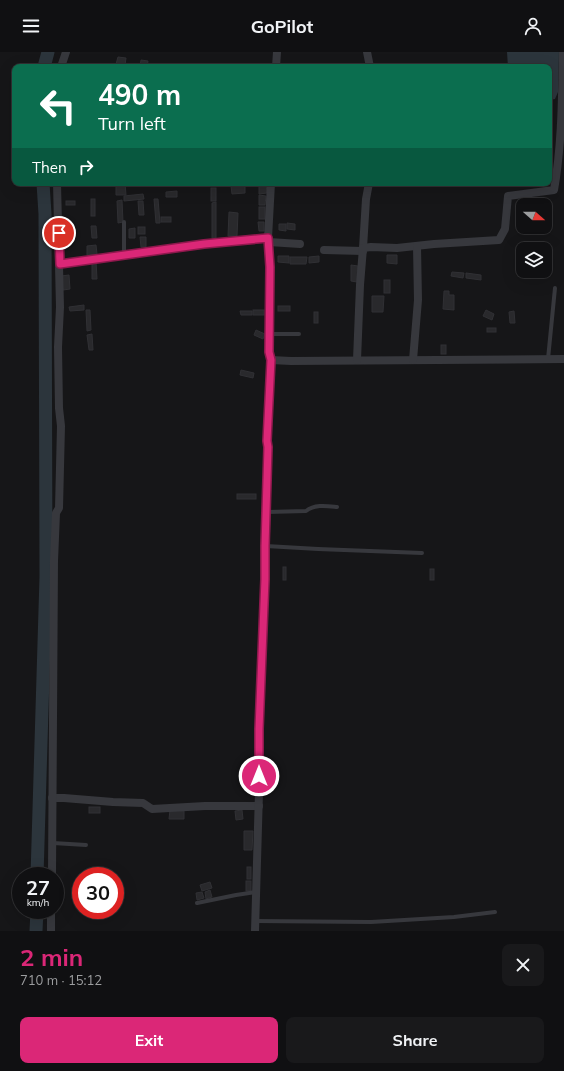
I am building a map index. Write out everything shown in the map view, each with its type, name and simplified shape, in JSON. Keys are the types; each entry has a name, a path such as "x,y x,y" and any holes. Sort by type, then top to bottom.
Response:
{"street":[{"path":"62,64 66,52"},
{"path":"276,64 277,52"},
{"path":"367,52 369,64"},
{"path":"370,64 372,52"},
{"path":"324,250 363,250 371,247 397,248 499,240 505,229 508,196 554,190 559,162 563,52"},
{"path":"52,867 54,561 56,513 59,508 61,426 58,408 60,264 57,186"},
{"path":"255,931 259,806 259,729 265,579 267,441 271,360 269,352 269,240 271,186"},
{"path":"357,360 360,285 366,199 368,186"},
{"path":"60,264 204,244 269,240 300,244"},
{"path":"413,360 418,300 417,246"},
{"path":"271,360 564,359"},
{"path":"52,798 143,803 152,809 205,806 259,806"},
{"path":"51,919 51,931"}],"lane":[{"path":"124,222 124,255"},
{"path":"548,359 555,288"},
{"path":"269,334 299,334"},
{"path":"266,512 306,511 320,506 337,507"},
{"path":"265,546 422,553"},
{"path":"53,843 86,845"},
{"path":"197,903 256,892"},
{"path":"255,921 371,922 454,917 495,912"}],"shaded area":[{"path":"507,52 559,52 558,92 555,99 552,100 552,64 508,64"}],"building":[{"path":"118,57 126,58 125,64 116,64"},
{"path":"141,60 148,61 148,64 140,64"},
{"path":"116,186 125,186 126,195 116,195"},
{"path":"231,186 245,186 245,193 232,194"},
{"path":"259,186 266,186 267,193 259,194"},
{"path":"211,188 216,188 216,201 211,201"},
{"path":"177,191 177,197 166,197 166,192"},
{"path":"143,194 144,199 124,201 124,196"},
{"path":"259,195 266,196 265,205 259,205"},
{"path":"91,199 95,199 95,216 91,216"},
{"path":"154,199 158,199 160,223 156,223"},
{"path":"122,200 123,222 118,223 117,201"},
{"path":"66,201 75,201 75,205 66,205"},
{"path":"138,201 143,201 144,215 139,215"},
{"path":"216,202 216,238 212,238 212,203"},
{"path":"259,207 265,207 265,219 259,219"},
{"path":"229,212 238,213 237,236 228,236"},
{"path":"161,217 171,217 171,222 161,222"},
{"path":"258,222 264,222 264,231 259,231"},
{"path":"287,223 295,224 295,230 287,229"},
{"path":"279,224 286,224 286,231 279,230"},
{"path":"91,226 96,226 97,238 92,238"},
{"path":"138,227 145,227 145,234 138,234"},
{"path":"135,228 135,238 129,238 129,229"},
{"path":"140,237 146,237 146,247 141,247"},
{"path":"96,245 97,254 87,255 87,246"},
{"path":"387,255 397,255 397,264 387,263"},
{"path":"278,256 289,256 289,263 278,262"},
{"path":"319,256 319,262 309,263 309,257"},
{"path":"290,257 307,257 306,264 290,264"},
{"path":"92,261 96,261 97,279 92,279"},
{"path":"351,265 358,266 357,282 351,281"},
{"path":"452,272 464,273 463,278 451,276"},
{"path":"466,273 481,275 481,280 466,278"},
{"path":"69,275 70,289 63,290 61,276"},
{"path":"384,280 390,280 390,293 384,293"},
{"path":"444,291 449,291 449,295 454,295 454,310 443,309"},
{"path":"372,296 384,296 383,312 372,312"},
{"path":"84,305 84,310 70,311 69,307"},
{"path":"278,306 290,306 290,311 278,311"},
{"path":"86,310 90,310 91,330 87,331"},
{"path":"253,310 264,310 264,315 253,315"},
{"path":"486,310 494,314 492,320 483,316"},
{"path":"240,311 252,311 252,315 241,315"},
{"path":"514,311 515,323 510,323 509,312"},
{"path":"314,312 318,312 318,323 314,323"},
{"path":"487,328 496,328 496,332 487,332"},
{"path":"256,330 265,334 263,339 254,335"},
{"path":"92,334 93,350 89,350 87,335"},
{"path":"441,345 446,345 446,354 441,354"},
{"path":"241,370 254,373 253,378 240,375"},
{"path":"237,494 256,494 256,499 237,499"},
{"path":"283,567 286,567 286,580 283,580"},
{"path":"430,569 434,569 434,580 430,580"},
{"path":"89,807 100,807 100,813 89,813"},
{"path":"170,810 184,811 184,819 169,819"},
{"path":"242,810 243,819 236,820 235,811"},
{"path":"244,831 253,831 252,850 244,850"},
{"path":"247,867 251,867 251,879 247,879"},
{"path":"246,881 251,881 251,891 246,891"},
{"path":"210,882 212,888 202,891 200,885"},
{"path":"210,890 212,897 206,899 205,892"},
{"path":"202,892 204,898 197,900 196,893"}],"waterway":[{"path":"45,64 48,52"},
{"path":"37,867 46,577 45,214 43,186"},
{"path":"36,931 37,919"}],"route":[{"path":"59,233 60,264 204,244 268,238 270,267 269,352 271,360 267,441 265,579 259,729 259,776"}]}
